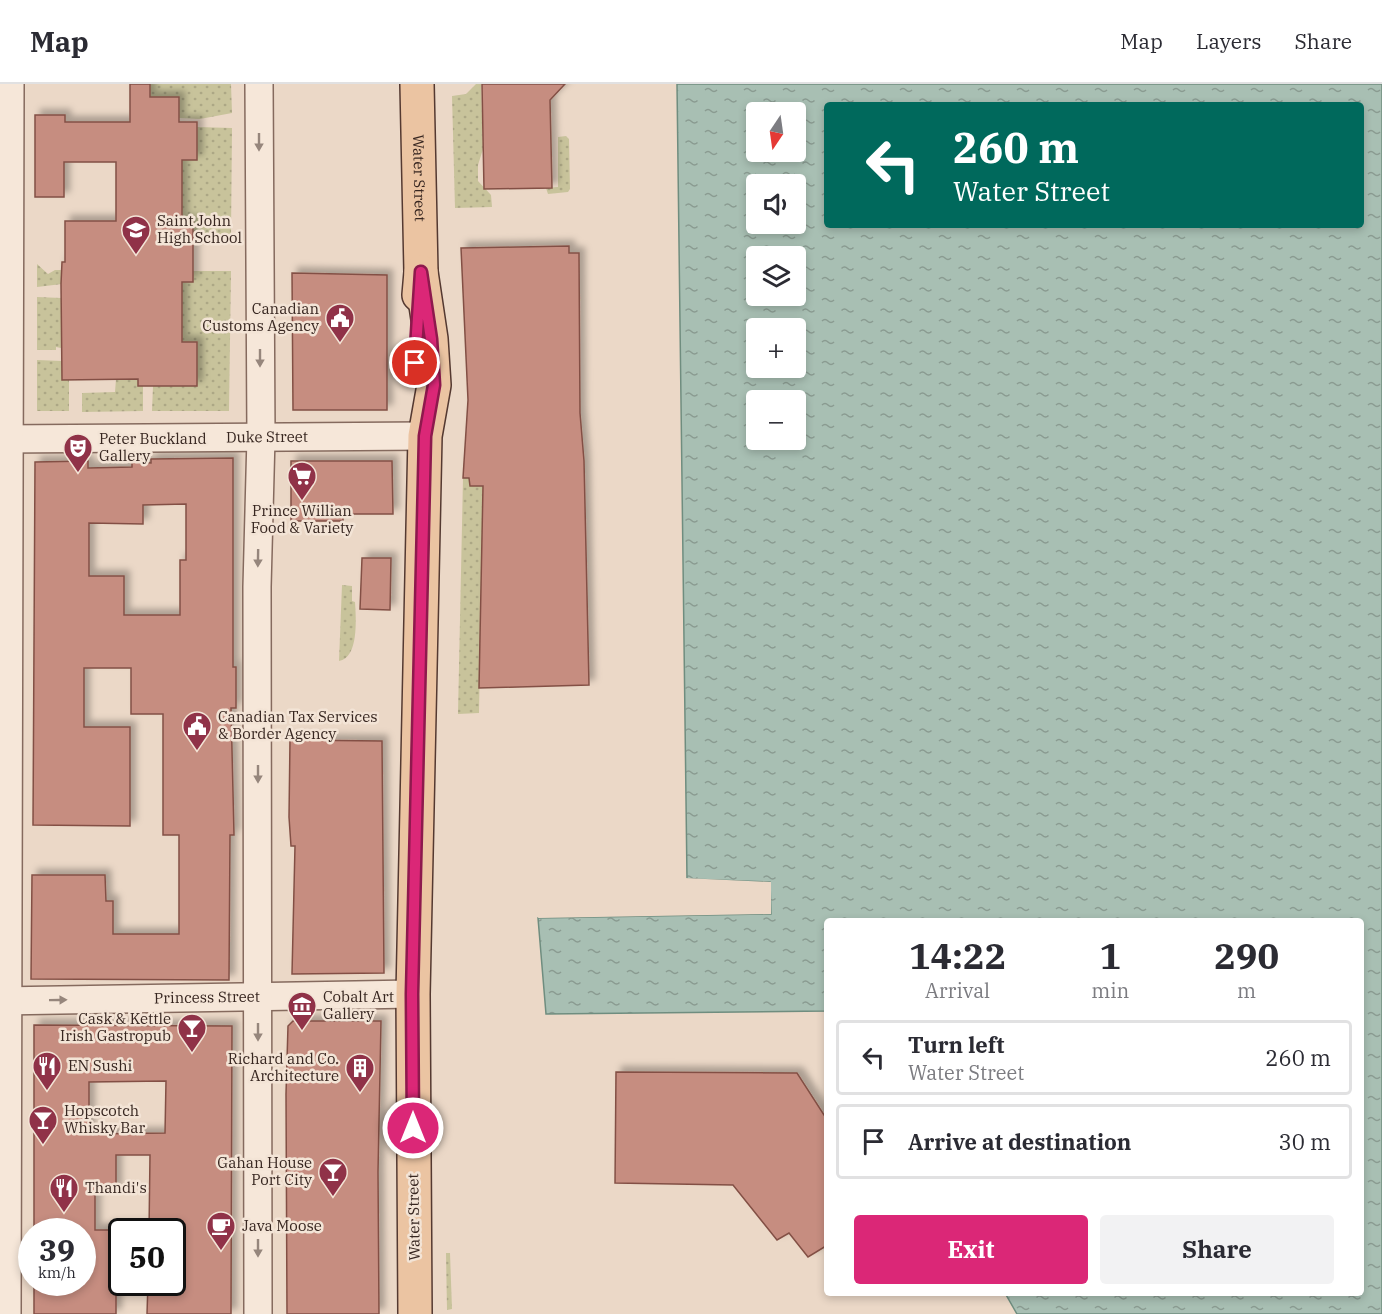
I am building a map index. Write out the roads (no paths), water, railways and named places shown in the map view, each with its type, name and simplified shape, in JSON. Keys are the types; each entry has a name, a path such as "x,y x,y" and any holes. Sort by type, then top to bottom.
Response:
{"main road":[{"name":"Water Street","path":"415,1314 412,994 425,436 434,385 431,339 421,272 417,84"}],"street":[{"path":"7,1314 4,1001 4,439 10,84"},
{"path":"258,1314 257,587 261,437 259,84"},
{"name":"Duke Street","path":"4,439 425,436"},
{"name":"Princess Street","path":"4,1001 412,994"}],"water":[{"path":"677,84 1382,84 1382,1314 1017,1314 1007,1296 1364,1296 1364,918 824,918 824,1011 546,1014 538,918 771,914 770,882 687,879"}],"place":[{"name":"Saint John High School","path":"136,256"},
{"name":"Canadian Customs Agency","path":"340,344"},
{"name":"Peter Buckland Gallery","path":"78,474"},
{"name":"Prince Willian Food & Variety","path":"302,502"},
{"name":"Canadian Tax Services & Border Agency","path":"197,752"},
{"name":"Cobalt Art Gallery","path":"302,1032"},
{"name":"Cask & Kettle Irish Gastropub","path":"192,1054"},
{"name":"EN Sushi","path":"47,1092"},
{"name":"Richard and Co. Architecture","path":"360,1094"},
{"name":"Hopscotch Whisky Bar","path":"43,1146"},
{"name":"Gahan House Port City","path":"333,1198"},
{"name":"Thandi's","path":"64,1214"},
{"name":"Java Moose","path":"221,1252"}]}
